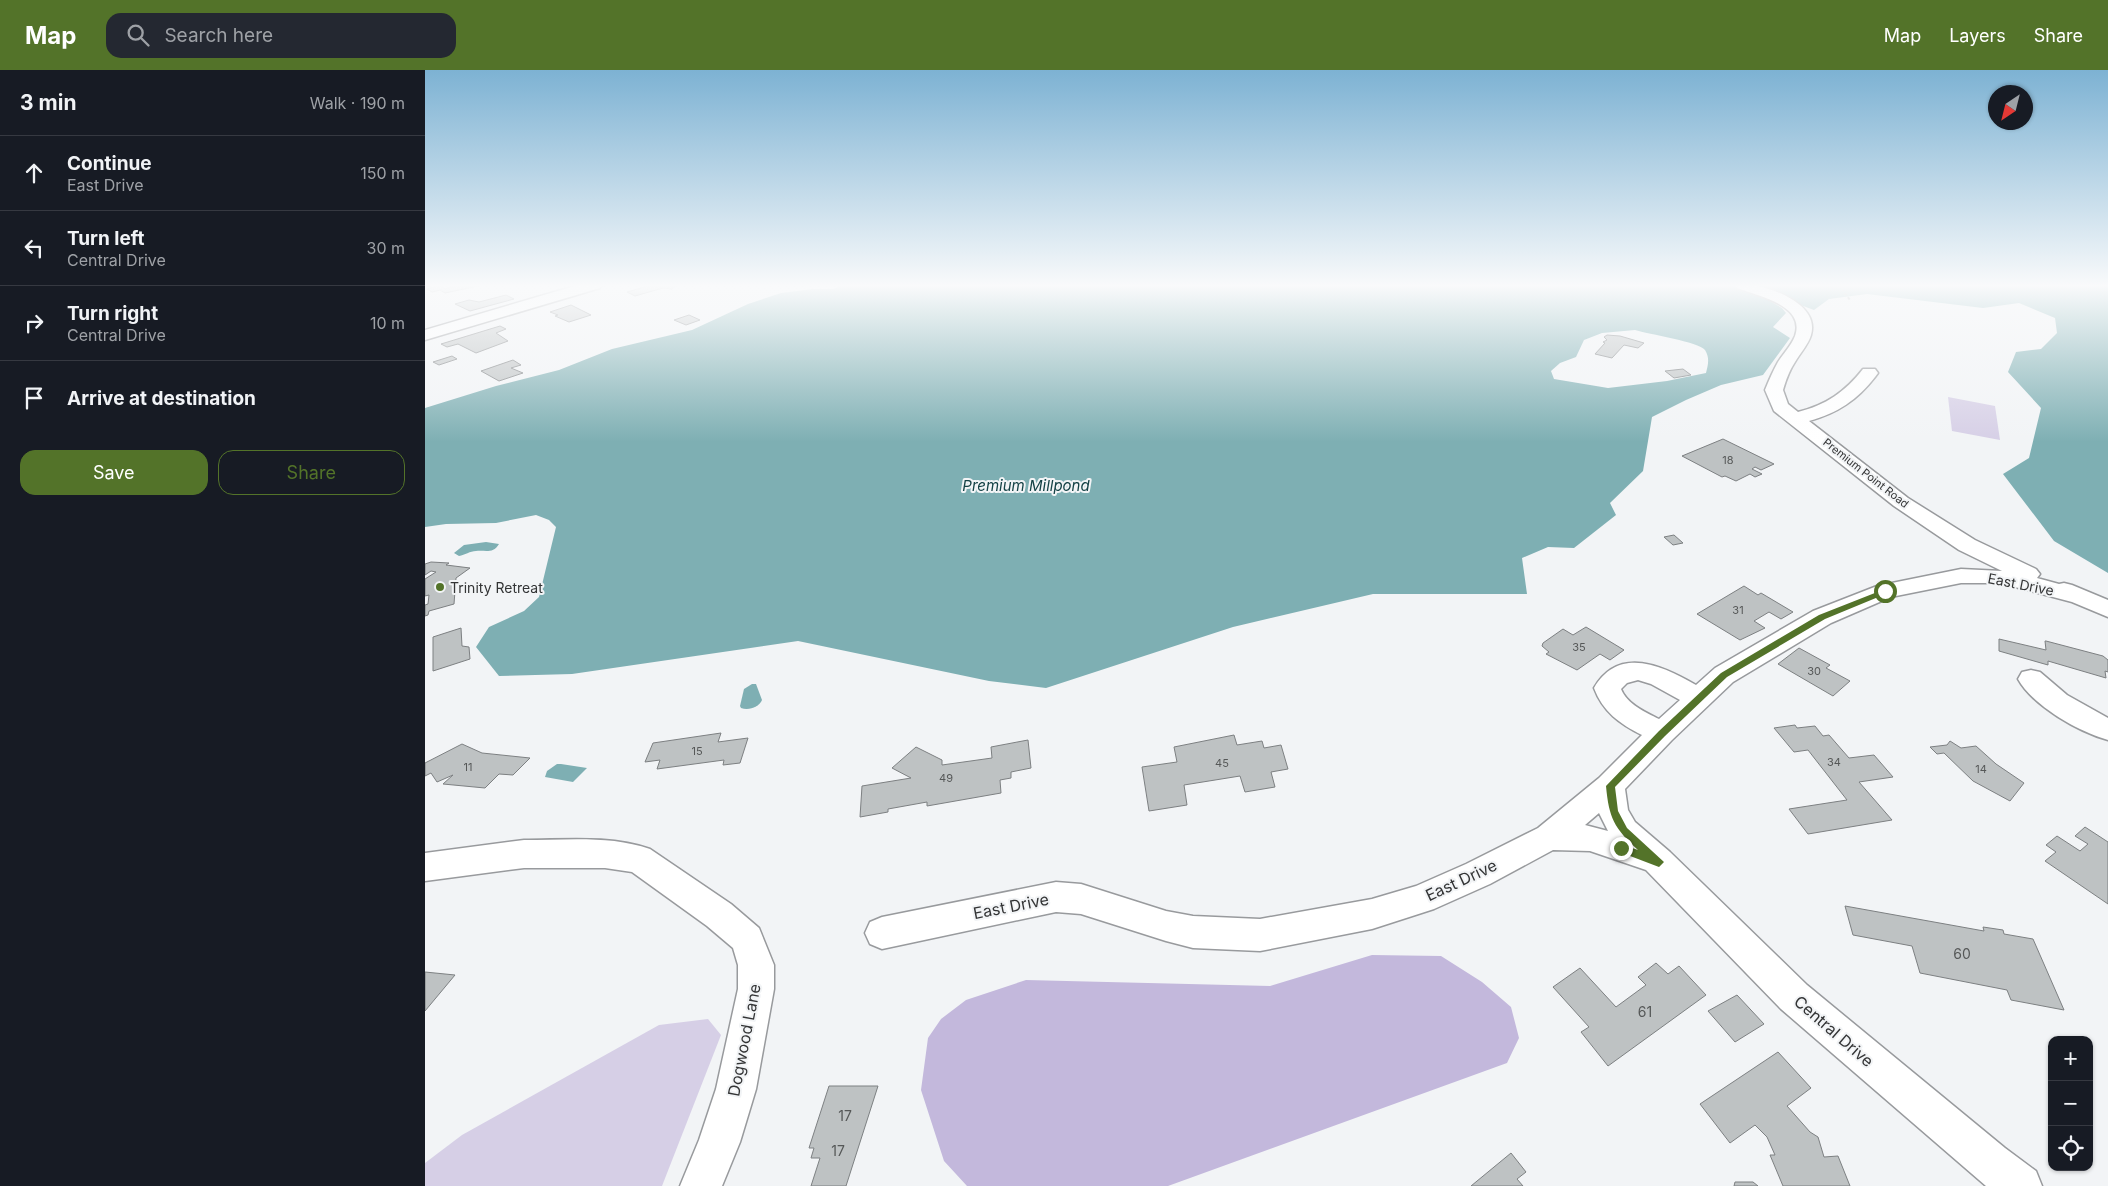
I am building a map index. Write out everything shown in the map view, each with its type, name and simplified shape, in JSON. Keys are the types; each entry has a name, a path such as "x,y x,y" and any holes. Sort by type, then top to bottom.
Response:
{"street":[{"name":"Premium Point Road","path":"1801,337 1785,363 1774,390 1780,407 1901,502 1967,545 2108,609"},
{"path":"1795,418 1826,411 1840,404 1869,373"},
{"name":"East Drive","path":"1961,576 1971,566 1971,553 1967,545"},
{"name":"East Drive","path":"882,933 1056,897 1081,899 1166,926 1193,932 1260,935 1372,914 1423,899 1478,874 1549,837 1610,786 1662,733 1724,675 1822,617 1885,591 1961,576 1991,576 2015,580 2080,597"},
{"path":"1662,733 1619,709 1609,697 1607,688 1619,676 1636,671 1652,674 1699,699"},
{"path":"2031,679 2045,694 2061,706 2108,730"},
{"name":"Central Drive","path":"1610,786 1613,811 1624,831 1659,862 1794,997 1991,1164 2021,1186"},
{"name":"Central Drive","path":"1549,837 1590,838 1659,862"},
{"name":"Dogwood Lane","path":"425,866 524,854 605,854 639,859 719,915 747,939 756,965 755,988 736,1089 719,1142 701,1186"}],"shaded area":[{"path":"1948,397 1995,406 2000,440 1952,431"},
{"path":"1372,955 1441,956 1482,982 1511,1007 1519,1038 1507,1063 1168,1186 967,1186 944,1161 921,1090 928,1038 941,1019 966,1000 1026,980 1270,986"},
{"path":"708,1019 721,1035 662,1186 425,1186 425,1163 462,1135 659,1025"}],"water":[{"name":"Premium Millpond","path":"662,337 1592,337 1584,340 1576,357 1560,363 1551,371 1554,379 1608,388 1667,381 1706,373 1708,356 1705,350 1693,344 1667,337 1790,338 1763,375 1721,385 1652,417 1643,471 1610,503 1616,515 1574,548 1548,547 1522,558 1527,594 1373,594 1233,627 1046,688 989,681 798,641 572,674 499,676 476,647 489,627 524,611 539,597 556,527 549,520 536,515 496,523 446,524 425,527 425,408 496,386 559,370 612,349"},
{"name":"Premium Millpond","path":"2053,337 2108,337 2108,573 2054,541 2003,474 2029,458 2041,408 2008,372 2016,352 2041,349"},
{"path":"486,542 499,544 489,551 474,551 459,556 454,553 464,545"},
{"path":"752,684 756,684 762,700 759,705 753,708 741,708 744,689"},
{"path":"557,764 587,768 573,782 545,777 547,771"}],"building":[{"path":"464,337 502,337 508,341 476,353 458,344 447,347 441,344"},
{"path":"1604,337 1624,337 1644,343 1638,348 1624,345 1612,358 1595,354 1605,343 1603,342 1607,340"},
{"path":"452,356 457,359 439,365 433,362"},
{"path":"513,360 521,365 511,368 523,373 499,381 481,371"},
{"path":"1683,369 1691,375 1674,378 1665,371"},
{"path":"1723,439 1774,464 1761,470 1755,467 1752,469 1762,474 1755,477 1750,474 1736,481 1725,476 1722,477 1682,456"},
{"path":"1674,535 1683,543 1673,545 1664,537"},
{"name":"Trinity Retreat","path":"431,562 449,563 446,565 470,568 456,578 454,604 429,611 428,615 425,616 425,605 428,604 429,595 425,596 425,579 436,572 431,571 425,575 425,564"},
{"path":"1744,586 1758,595 1761,593 1793,612 1781,619 1769,612 1754,621 1765,628 1740,640 1697,614"},
{"path":"1586,627 1624,650 1610,660 1600,654 1577,670 1546,654 1549,652 1542,646 1543,643 1563,629 1573,635"},
{"path":"461,628 462,646 469,647 470,659 433,671 433,637"},
{"path":"1999,639 2046,650 2046,641 2103,656 2108,660 2108,672 2105,671 2106,678 2048,661 2048,665 1999,651"},
{"path":"1799,648 1830,665 1826,668 1850,681 1833,696 1778,664"},
{"path":"1795,725 1797,728 1815,726 1823,736 1829,735 1849,758 1874,755 1893,777 1859,782 1892,820 1808,834 1789,809 1847,800 1808,750 1794,752 1774,728"},
{"path":"721,733 718,742 748,738 740,763 723,765 724,760 657,769 660,760 645,762 653,743"},
{"path":"1234,735 1237,745 1262,741 1264,748 1281,745 1288,769 1271,772 1275,787 1245,792 1240,776 1184,785 1187,805 1149,811 1142,767 1177,762 1174,747"},
{"path":"1028,740 1031,768 1011,772 1011,778 1000,780 1001,793 927,806 927,802 888,809 888,812 860,817 862,786 911,778 892,768 916,747 942,760 942,765 992,758 991,747"},
{"path":"1950,741 1961,748 1976,746 1996,764 2024,783 2010,801 1973,781 1944,753 1937,754 1930,747 1947,745"},
{"path":"462,744 482,753 530,758 513,775 499,774 485,788 443,784 453,775 437,782 431,773 425,776 425,763"},
{"path":"2085,827 2108,842 2108,904 2045,861 2056,852 2046,845 2057,836 2080,851 2088,844 2075,836"},
{"path":"1845,906 1984,931 1983,927 2003,930 2004,934 2033,939 2064,1010 2011,1000 2007,990 1920,973 1912,946 1853,935"},
{"path":"1656,963 1668,974 1679,966 1706,995 1608,1066 1581,1032 1589,1027 1553,987 1580,968 1616,1007 1646,985 1638,977"},
{"path":"425,972 455,975 425,1011"},
{"path":"1737,995 1764,1024 1735,1042 1708,1011"},
{"path":"1778,1052 1811,1088 1787,1106 1810,1132 1818,1137 1824,1157 1838,1156 1850,1186 1783,1186 1770,1155 1775,1155 1767,1137 1755,1125 1730,1143 1700,1104"},
{"path":"829,1086 878,1086 846,1186 811,1186 820,1158 811,1158 814,1148 809,1148"},
{"path":"1511,1153 1526,1172 1517,1179 1523,1186 1471,1186"},
{"path":"1735,1182 1753,1182 1758,1186 1734,1186"}],"place":[{"name":"Trinity Retreat","path":"440,587"}],"route":[{"path":"1621,848 1659,862 1624,831 1613,811 1610,786 1662,733 1724,675 1822,617 1885,591"}]}
